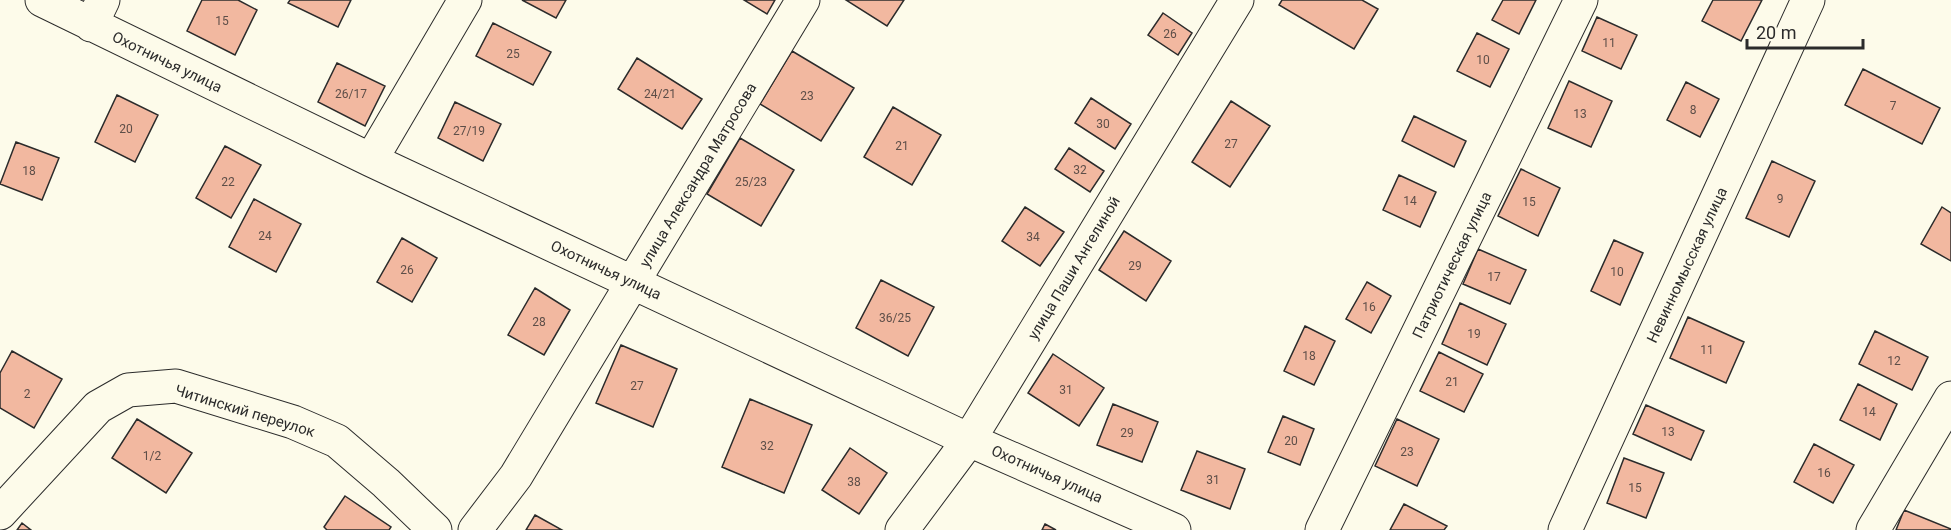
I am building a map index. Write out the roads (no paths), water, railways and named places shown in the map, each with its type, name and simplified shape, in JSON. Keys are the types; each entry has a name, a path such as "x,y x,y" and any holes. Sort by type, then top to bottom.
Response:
{"street":[{"name":"Охотничья улица","path":"42,0 97,13 371,159 969,440 1174,530"},
{"path":"371,159 465,0"},
{"name":"улица Александра Матросова","path":"475,530 516,476 803,0"},
{"name":"улица Паши Ангелиной","path":"902,530 969,440 1237,0"},
{"name":"Патриотическая улица","path":"1322,530 1581,0"},
{"name":"Невинномысская улица","path":"1565,530 1808,0"},
{"name":"Читинский переулок","path":"0,513 98,407 128,390 176,386 294,422 337,441 386,483 435,530"},
{"path":"1873,530 1951,398"}]}
